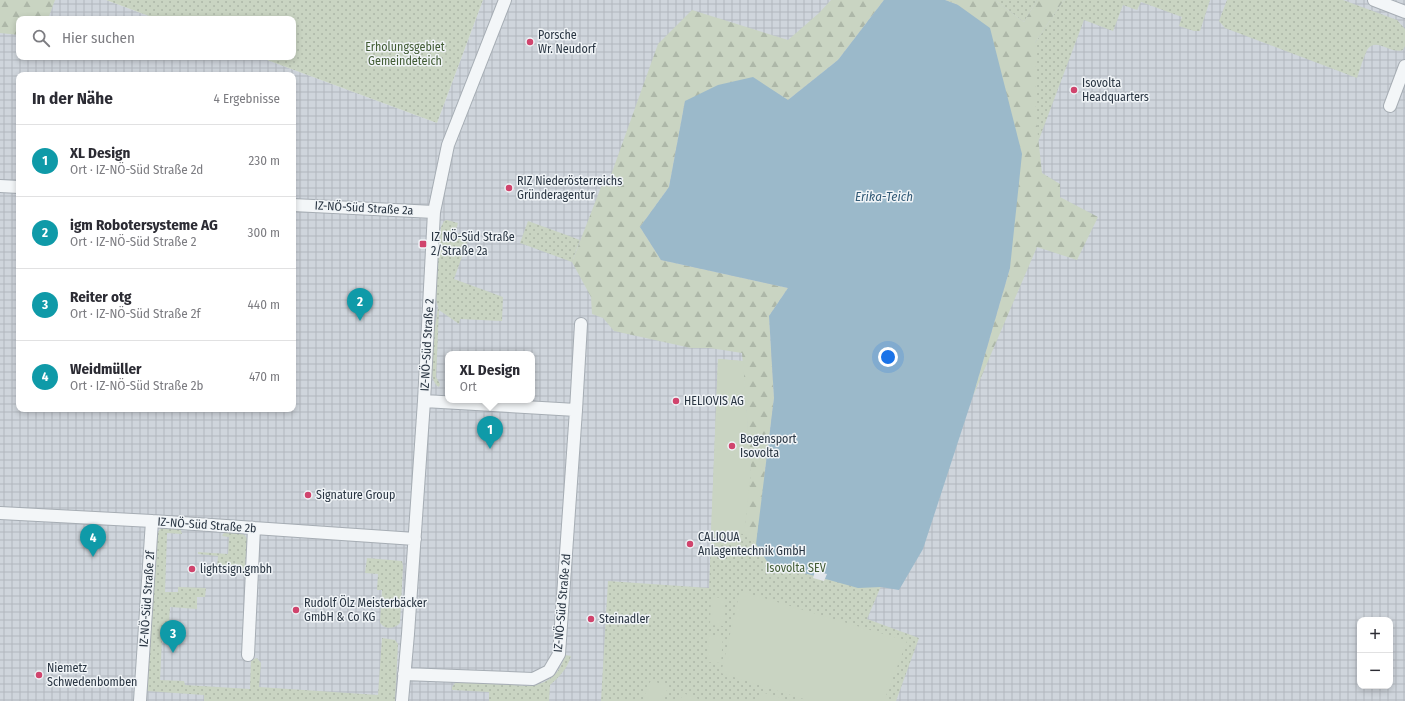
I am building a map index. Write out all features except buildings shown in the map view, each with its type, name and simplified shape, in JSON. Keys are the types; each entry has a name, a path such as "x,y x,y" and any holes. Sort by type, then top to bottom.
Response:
{"street":[{"name":"IZ-NÖ-Süd Straße 2","path":"402,701 415,539 434,212 448,145 505,0"},
{"path":"1374,0 1405,12"},
{"path":"1390,106 1405,66"},
{"path":"0,186 16,187"},
{"name":"IZ-NÖ-Süd Straße 2a","path":"296,205 434,212"},
{"name":"IZ-NÖ-Süd Straße 2d","path":"404,674 532,680 549,671 559,654 581,324"},
{"path":"424,401 445,402"},
{"path":"458,403 576,410"},
{"name":"IZ-NÖ-Süd Straße 2b","path":"0,513 152,521 415,539"},
{"name":"IZ-NÖ-Süd Straße 2f","path":"140,701 152,521"},
{"path":"248,655 254,528"}],"shaded area":[{"path":"0,0 106,0 149,16 16,16 16,60 267,60 437,123 483,0 1405,0 1405,701 0,701"}],"green space":[{"path":"0,0 55,0 49,16 16,16 16,35 0,33"},
{"name":"Erholungsgebiet Gemeindeteich","path":"106,0 483,0 437,123 267,60 296,60 296,16 149,16"},
{"path":"831,0 884,0 838,60 788,100 753,78 685,101 669,187 640,227 661,260 788,288 769,316 774,398 756,544 744,534 751,473 742,353 710,348 691,348 614,331 603,318 592,314 591,297 572,262 601,187 611,175 658,44 692,10 788,40 819,13"},
{"path":"945,0 995,0 1024,22 1037,0 1065,0 1035,43 1036,118 1042,173 1060,184 1060,197 1098,217 1077,260 1037,247 973,396 1010,268 958,5"},
{"path":"995,0 1037,0 1024,22"},
{"path":"1065,0 1210,0 1200,31 1194,31 1179,26 1182,17 1141,2 1137,10 1123,5 1113,31 1084,20 1035,150 1035,43"},
{"path":"1227,0 1343,0 1397,20 1405,29 1405,46 1403,50 1398,51 1379,45 1371,46 1367,50 1357,78 1225,28 1219,21"},
{"path":"447,220 458,223 455,232 469,237 454,279 503,297 502,321 460,319 459,324 439,310 436,377 440,384 439,387 435,383 431,369 431,350 433,328 435,327 438,307 435,296 441,227 444,221"},
{"path":"528,221 580,240 572,262 520,243"},
{"name":"Isovolta SEV","path":"718,359 743,361 751,473 917,502 867,619 919,638 896,701 601,701 608,581 709,588"},
{"name":"Bogensport Isovolta","path":"718,359 743,361 751,473 744,534 711,532"},
{"path":"164,527 178,528 181,530 182,534 167,533 165,592 178,592 178,587 206,588 205,597 197,597 197,609 170,607 168,638 162,638 160,680 184,681 185,685 250,689 251,660 257,658 261,663 259,687 378,695 382,638 395,640 398,644 395,701 204,701 204,695 147,691 157,534 160,529"},
{"path":"225,531 241,533 247,539 245,574 217,568 218,556 198,554 198,552 228,554 229,537 222,536"},
{"path":"367,558 402,561 400,623 398,625 389,628 382,625 380,622 382,590 377,590 378,574 365,573"},
{"path":"740,591 907,641 884,701 810,701 721,673"},
{"path":"711,597 725,598 724,626 710,625"},
{"path":"709,635 723,635 721,663 707,662"},
{"path":"565,655 571,656 563,672 550,685 549,701 489,701 489,692 452,690 452,687 456,682 529,686 536,685 552,677 556,673 563,662"},
{"path":"651,680 668,687 663,701 642,701"},
{"path":"761,692 792,701 758,701"},
{"path":"683,693 701,700 701,701 680,701"}],"water":[{"name":"Erika-Teich","path":"884,0 945,0 958,5 990,28 1022,154 1010,268 973,396 923,549 899,590 881,587 858,588 768,563 756,544 774,398 769,316 788,288 661,260 640,227 669,187 685,101 718,85 753,77 788,100 838,60"}],"pier":[{"path":"815,571 827,574 824,581 813,578"}],"place":[{"name":"Porsche Wr. Neudorf","path":"530,42"},
{"name":"Isovolta Headquarters","path":"1074,90"},
{"name":"RIZ Niederösterreichs Gründeragentur","path":"509,188"},
{"name":"IZ NÖ-Süd Straße 2/Straße 2a","path":"423,244"},
{"name":"igm Robotersysteme AG","path":"360,321"},
{"name":"HELIOVIS AG","path":"676,401"},
{"name":"Bogensport Isovolta","path":"732,446"},
{"name":"XL Design","path":"490,449"},
{"name":"Signature Group","path":"308,495"},
{"name":"CALIQUA Anlagentechnik GmbH","path":"690,544"},
{"name":"Weidmüller","path":"93,557"},
{"name":"lightsign.gmbh","path":"192,569"},
{"name":"Rudolf Ölz Meisterbäcker GmbH & Co KG","path":"296,610"},
{"name":"Steinadler","path":"591,619"},
{"name":"Reiter otg","path":"173,653"},
{"name":"Niemetz Schwedenbomben","path":"39,675"}]}
